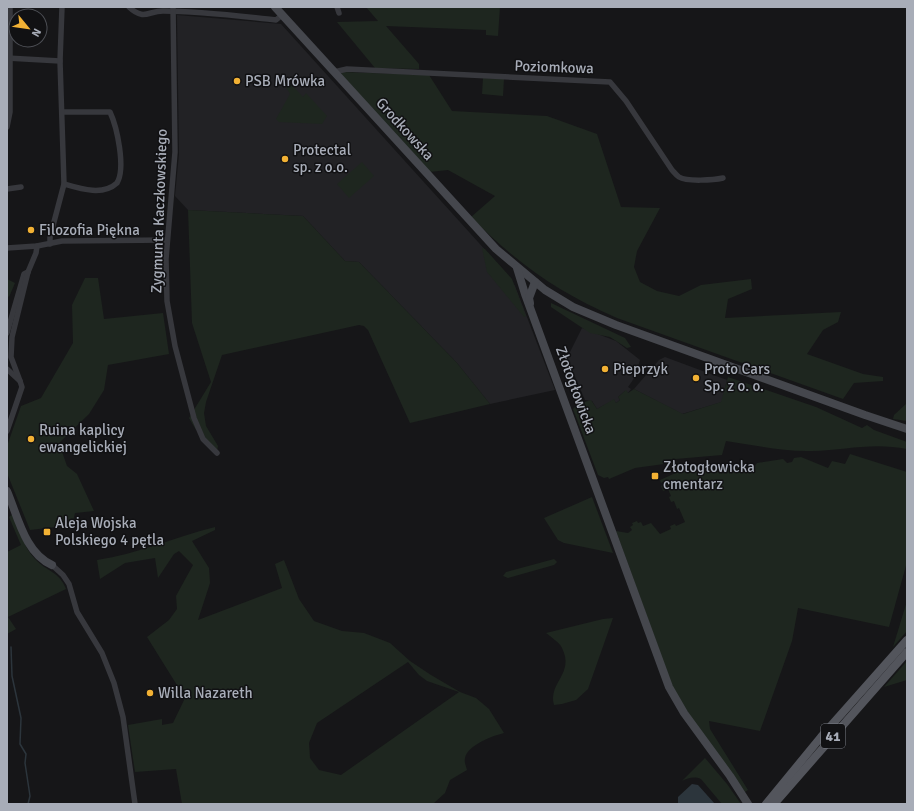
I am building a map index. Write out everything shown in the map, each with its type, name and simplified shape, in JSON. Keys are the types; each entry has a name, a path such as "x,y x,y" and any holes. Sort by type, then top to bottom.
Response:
{"main road":[{"name":"Grodkowska","path":"275,7 480,232 517,268 545,290 599,319 865,415"},
{"name":"Złotogłowicka","path":"517,268 525,294 530,304 673,694 748,804"},
{"path":"525,294 529,285 535,282"},
{"path":"530,304 529,298 535,282"},
{"path":"530,304 535,294 545,290"},
{"path":"865,415 907,429"},
{"path":"865,415 883,425 907,434"},
{"path":"7,491 32,550 40,559 52,565"},
{"name":"41","path":"766,804 825,732 907,640"},
{"name":"41","path":"774,804 907,652"}],"street":[{"path":"7,127 10,112 8,58 10,7"},
{"path":"50,244 50,237 64,184 63,112 60,61 62,7"},
{"path":"129,7 138,14 150,15 160,11 173,9 276,20 282,15"},
{"path":"337,7 339,13"},
{"name":"Zygmunta Kaczkowskiego","path":"173,9 175,152 167,240 166,282 176,350 194,418 203,439 217,453"},
{"path":"8,58 60,61"},
{"name":"Poziomkowa","path":"334,72 347,69 610,82 626,101 672,170 678,176 684,179 702,180 724,178"},
{"path":"63,112 110,112 115,129 122,169 117,183 105,190 91,190 64,184"},
{"path":"7,189 21,187"},
{"path":"7,248 109,240 167,240"},
{"path":"7,431 22,388 13,363 11,352 14,328 28,272 36,253 37,246"},
{"path":"7,333 24,274 28,272"},
{"path":"7,369 20,381"},
{"path":"52,565 63,575 69,584 77,612 102,653 114,683 123,717 135,804"}],"shaded area":[{"path":"366,7 500,7 498,36 486,35 486,30 386,26 419,64 419,69 375,68 337,22 378,21"},
{"path":"177,15 281,24 507,274 515,286 555,390 490,404 457,363 359,262 345,261 303,216 188,210 175,196 179,154"},
{"path":"342,72 429,75 452,111 547,116 597,134 621,207 660,208 637,251 634,267 640,282 657,291 679,296 701,285 751,279 752,289 728,299 725,318 841,312 838,322 823,330 807,354 863,374 883,377 883,381 854,383 843,399 617,318 575,298 539,275 505,249 471,217 495,196 448,170 429,172 341,75"},
{"path":"483,78 504,79 503,96 482,94"},
{"path":"284,83 290,83 303,97 306,93 327,116 322,124 279,122 276,119 290,94"},
{"path":"362,162 374,176 349,198 337,184"},
{"path":"188,210 303,216 345,261 359,262 457,363 490,404 410,423 368,330 364,326 359,325 222,355 206,402 204,413 206,426 218,446 217,451 205,438 201,430 196,430 189,418 211,382 192,323"},
{"path":"482,248 485,249 512,279 526,316 524,317 487,272"},
{"path":"85,278 98,278 104,319 163,313 169,354 108,365 104,390 89,414 59,443 67,466 77,474 94,511 75,513 72,525 30,530 7,473 7,446 21,406 41,398 73,343 72,305"},
{"path":"7,279 15,283 9,297 7,295"},
{"path":"551,303 625,338 631,347 627,348 610,337 590,333 551,307"},
{"name":"Pieprzyk","path":"582,328 616,341 640,360 635,377 628,387 631,389 628,393 625,391 618,397 620,400 616,403 614,400 597,409 592,401 585,400 567,358"},
{"path":"665,357 727,380 722,402 682,414 634,389 659,360"},
{"path":"728,377 816,407 862,428 867,425 874,430 907,442 907,449 871,446 801,451 726,441 722,455 664,460 664,464 635,468 609,479 608,477 604,478 598,475 573,409 578,404 591,400 597,409 614,399 616,403 620,400 618,397 626,390 628,393 634,389 683,414 721,402"},
{"path":"907,403 907,421 893,419 894,415"},
{"path":"850,454 907,472 907,562 889,627 798,608 792,641 760,731 709,721 710,729 748,790 745,792 685,709 673,688 616,531 628,533 632,530 630,527 633,525 632,523 637,521 638,523 641,522 643,526 651,523 660,534 671,529 670,526 675,524 676,526 685,522 679,508 677,509 674,501 671,502 669,497 671,496 668,489 663,491 661,486 664,484 663,482 661,483 660,480 680,471 708,468 712,473 717,472 719,467 745,464 749,468 754,467 757,463 783,459 787,463 792,462 794,458 801,457 828,468 832,461 845,464"},
{"path":"592,497 613,553 564,543 558,540 544,518"},
{"path":"13,514 22,538 31,555 39,563 56,575 66,589 8,617 16,629 7,634 7,552 21,545 9,517"},
{"path":"215,527 215,530 192,541 209,568 210,583 198,620 282,588 275,564 284,560 299,599 314,621 342,631 364,633 390,643 410,661 431,675 460,692 476,698 489,709 504,733 493,736 475,745 467,753 465,762 467,770 450,780 445,793 434,803 438,804 182,804 176,769 135,772 128,725 162,719 162,725 173,723 185,698 147,637 169,620 177,609 176,596 193,565 179,551 174,554 158,578 155,558 125,563 100,579 97,560 142,550","holes":["408,662 419,675 427,681 459,692 341,775 319,770 310,758 309,743 317,723"]},
{"path":"554,559 557,562 554,565 508,578 503,576 506,572"},
{"path":"907,601 907,631 893,647"},
{"path":"613,618 588,689 576,700 554,705 553,697 564,671 565,657 561,646 546,633 603,619"},
{"path":"907,661 907,680 884,687"},
{"path":"705,758 727,784 741,804 722,804 701,779 691,778 682,781"},
{"path":"692,784 698,785 715,804 678,804 678,797"}],"waterway":[{"path":"11,647 12,676 21,718 20,744 26,754 25,763 30,796 28,804"}],"place":[{"name":"PSB Mrówka","path":"237,81"},
{"name":"Protectal sp. z o.o.","path":"285,159"},
{"name":"Filozofia Piękna","path":"31,230"},
{"name":"Pieprzyk","path":"605,369"},
{"name":"Proto Cars Sp. z o. o.","path":"696,378"},
{"name":"Ruina kaplicy ewangelickiej","path":"31,439"},
{"name":"Złotogłowicka cmentarz","path":"655,476"},
{"name":"Aleja Wojska Polskiego 4 pętla","path":"47,532"},
{"name":"Willa Nazareth","path":"150,693"}]}
